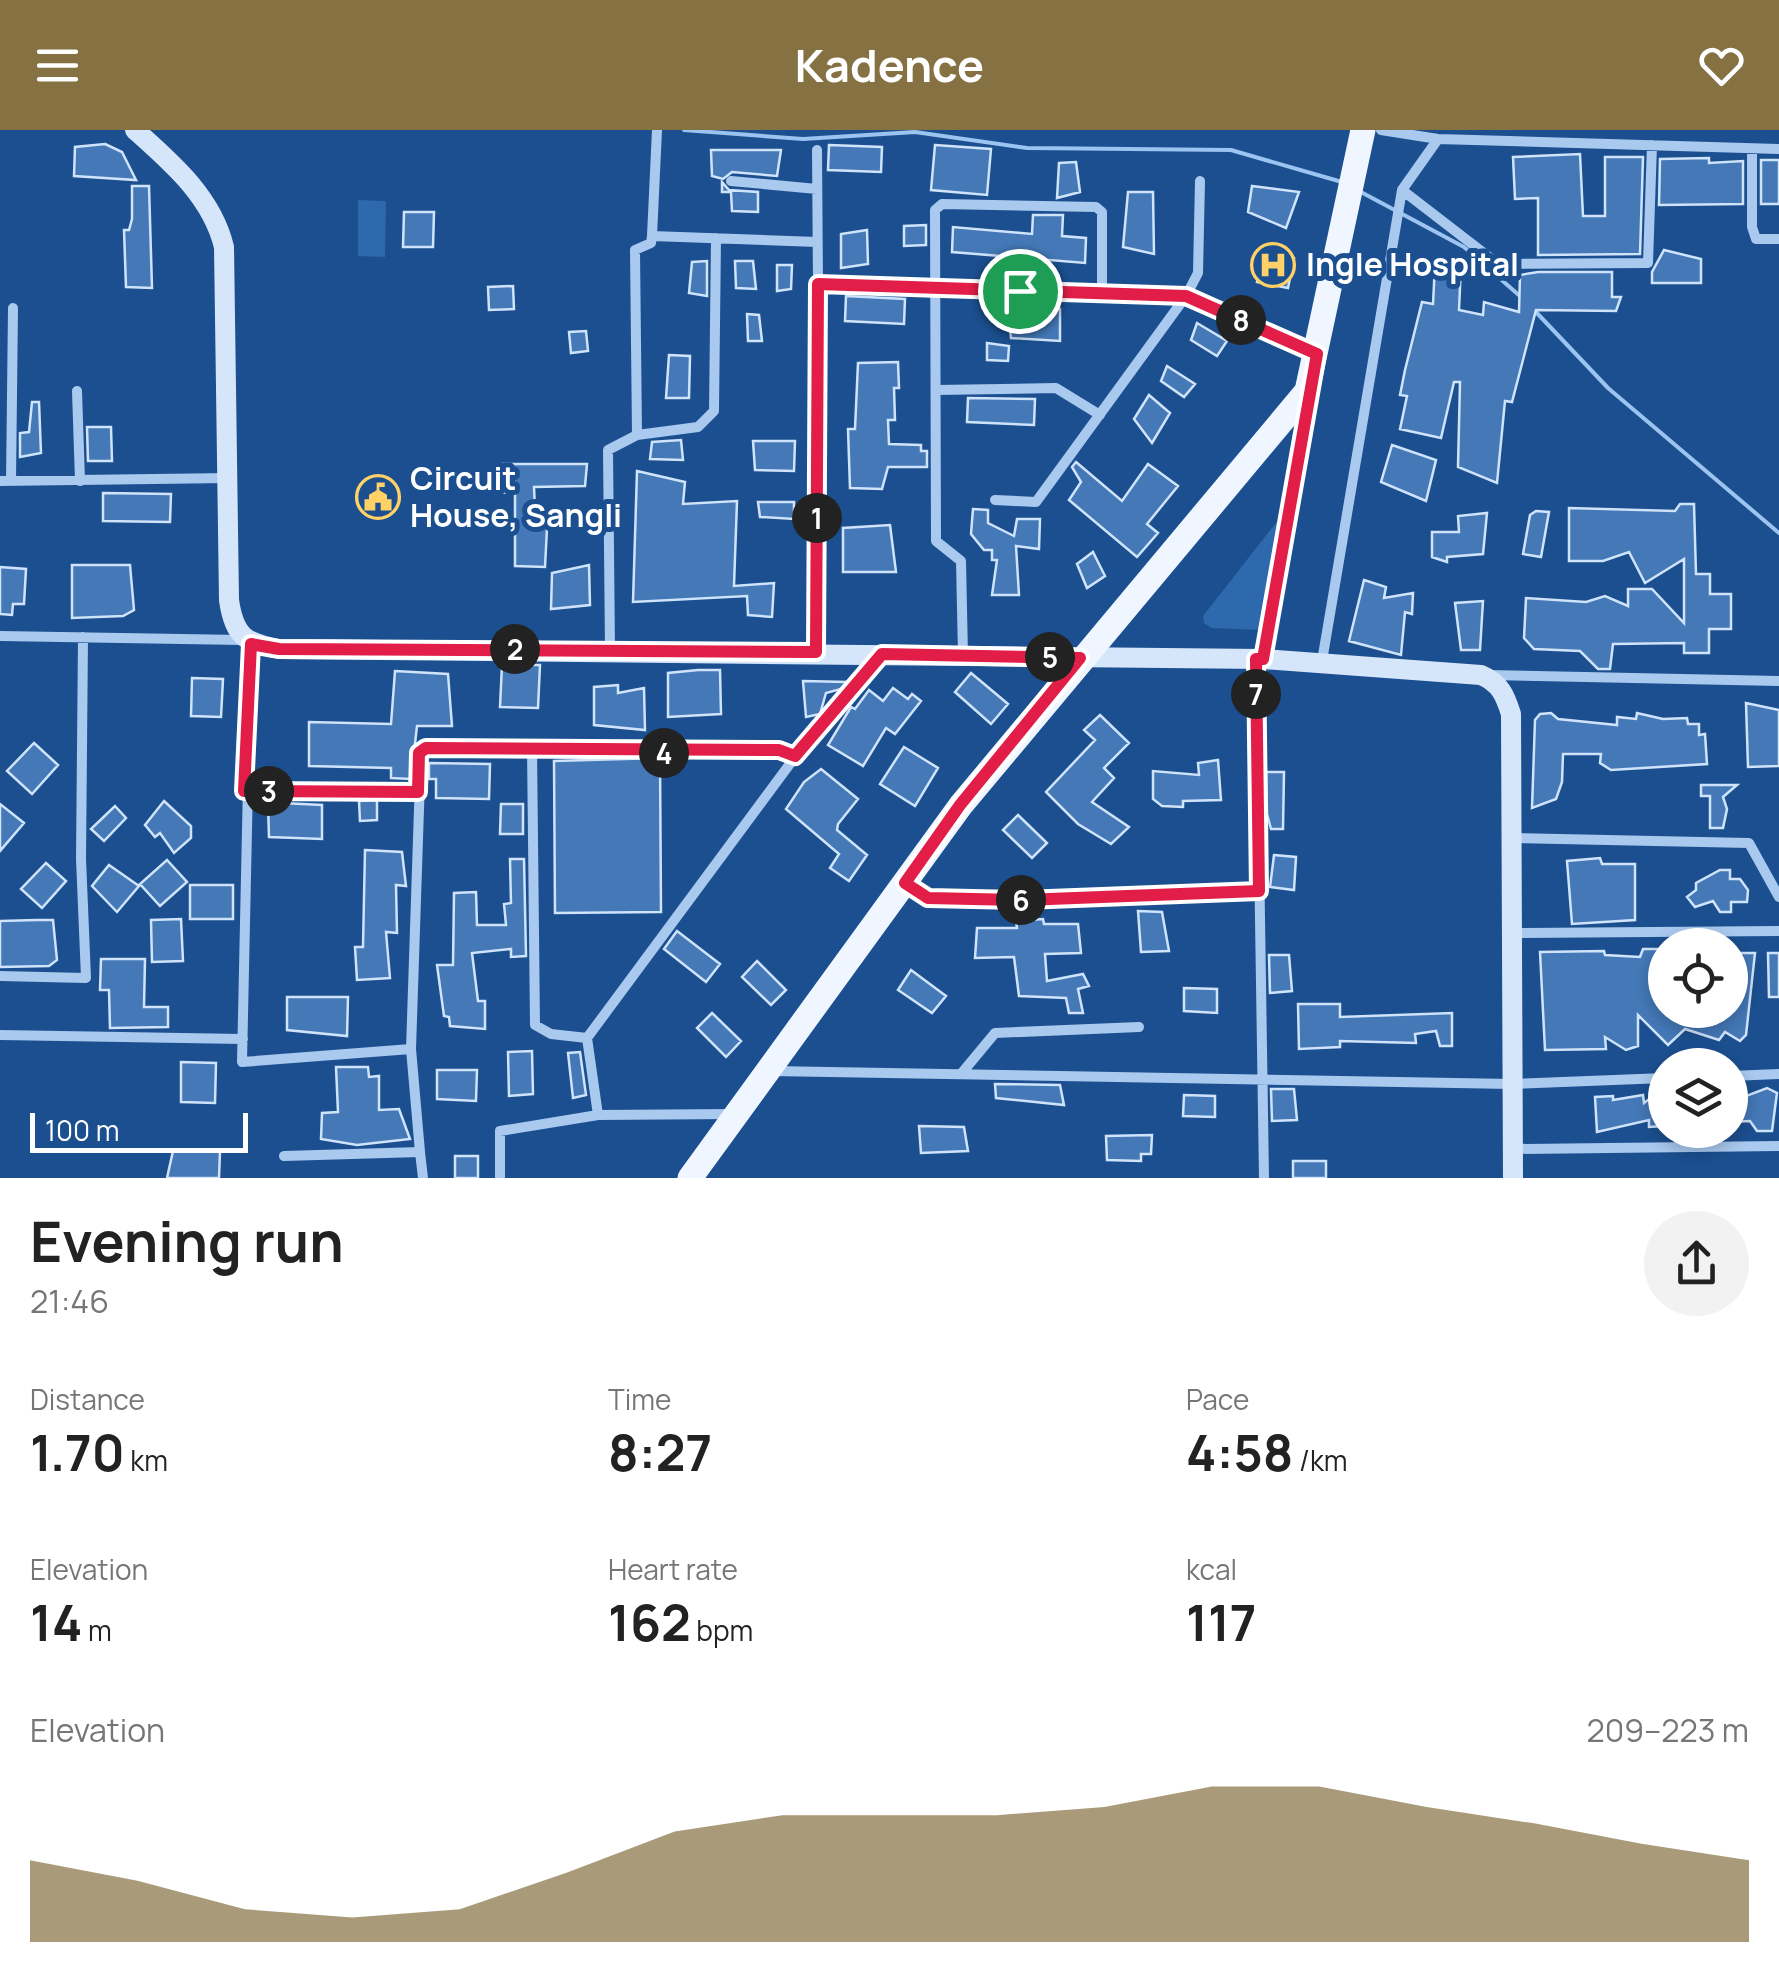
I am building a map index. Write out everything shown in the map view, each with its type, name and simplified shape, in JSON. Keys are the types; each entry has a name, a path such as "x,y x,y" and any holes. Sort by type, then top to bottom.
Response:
{"main road":[{"path":"690,1178 960,805 1307,390 1363,130"}],"street":[{"path":"135,130 181,173 218,222 224,247 229,600 232,619 246,642 242,1062 412,1049"},
{"path":"637,434 635,250 650,243 652,236 657,130"},
{"path":"1381,130 1438,139 1779,150"},
{"path":"1322,661 1402,190 1438,139"},
{"path":"1402,190 1498,264 1648,263 1652,146"},
{"path":"1752,148 1752,227 1756,240 1779,239"},
{"path":"816,652 817,150"},
{"path":"731,181 817,189"},
{"path":"995,500 1036,502 1186,296 1198,273 1200,181"},
{"path":"963,656 961,561 936,541 934,210 942,204 1072,205 1102,212 1102,294"},
{"path":"652,236 818,242"},
{"path":"610,649 608,450 637,434 698,428 714,412 716,238"},
{"path":"818,284 1186,296 1317,354"},
{"path":"12,308 6,481 229,478"},
{"path":"936,390 1056,388 1100,415"},
{"path":"1264,1178 1260,659 1307,390"},
{"path":"77,391 80,481"},
{"path":"0,636 246,642 279,649 610,649 1260,659 1481,675 1779,681"},
{"path":"0,976 86,978 81,859 83,637"},
{"path":"598,1115 587,1038 795,756 882,654"},
{"path":"1481,675 1500,686 1511,714 1513,1178"},
{"path":"423,1178 412,1049 421,749 532,747 659,753 779,750 795,756"},
{"path":"532,747 535,1025 551,1034 587,1038"},
{"path":"244,791 418,792"},
{"path":"1510,838 1750,842 1779,897"},
{"path":"905,883 928,898 1023,900 1259,891"},
{"path":"1511,933 1779,931"},
{"path":"960,1074 995,1033 1139,1027"},
{"path":"0,1035 243,1039"},
{"path":"768,1070 1512,1084 1648,1079"},
{"path":"1748,1075 1779,1074"},
{"path":"500,1178 500,1131 598,1115 737,1114"},
{"path":"1513,1148 1779,1146"},
{"path":"284,1156 420,1152"}],"shaded area":[{"path":"358,200 386,201 385,257 358,256"},
{"path":"1293,501 1269,624 1262,630 1212,628 1204,623 1203,616"}],"building":[{"path":"105,144 122,152 136,180 74,176 75,147"},
{"path":"829,145 882,147 881,172 828,170"},
{"path":"935,145 991,149 987,195 931,190"},
{"path":"711,150 781,150 777,176 732,172 723,179 712,176"},
{"path":"1580,154 1583,216 1605,216 1605,157 1643,157 1640,254 1538,255 1538,198 1515,199 1513,157"},
{"path":"1709,158 1709,163 1743,161 1743,204 1659,205 1660,159"},
{"path":"1761,160 1779,160 1779,204 1761,204"},
{"path":"1076,162 1080,192 1057,198 1059,163"},
{"path":"722,182 729,190 758,192 758,212 732,211 731,192 722,192"},
{"path":"132,186 149,186 152,288 126,287 124,230 129,230 132,219"},
{"path":"1252,186 1299,192 1286,228 1248,212"},
{"path":"1128,192 1153,192 1154,254 1123,247"},
{"path":"404,212 434,212 433,247 403,247"},
{"path":"1033,215 1063,215 1062,236 1086,238 1085,263 952,252 953,227 1032,234"},
{"path":"926,225 926,245 904,246 904,226"},
{"path":"867,230 868,264 841,268 841,234"},
{"path":"1664,250 1701,259 1701,283 1652,283 1652,272"},
{"path":"1263,252 1294,258 1288,288 1257,282"},
{"path":"707,261 707,296 689,293 692,262"},
{"path":"735,261 753,261 756,289 736,288"},
{"path":"1435,264 1461,265 1459,310 1483,315 1484,302 1519,312 1520,275 1538,272 1612,272 1612,297 1621,297 1616,311 1536,310 1512,402 1505,401 1497,483 1458,467 1460,382 1454,382 1441,438 1400,429 1407,396 1400,395 1405,370 1422,302 1433,304"},
{"path":"777,265 792,265 791,289 777,291"},
{"path":"513,286 514,309 489,310 488,287"},
{"path":"846,296 905,299 904,324 845,321"},
{"path":"1007,302 1025,305 1025,312 1060,309 1060,341 1011,338"},
{"path":"747,314 759,315 762,341 748,341"},
{"path":"1197,323 1227,341 1217,356 1191,340"},
{"path":"586,331 588,351 571,353 569,332"},
{"path":"987,343 1009,346 1008,361 987,360"},
{"path":"669,355 690,356 689,398 666,398"},
{"path":"898,362 899,388 894,388 895,420 888,420 889,444 921,445 921,451 927,451 927,467 888,467 882,489 850,488 848,429 855,429 858,363"},
{"path":"1167,366 1195,384 1184,397 1161,381"},
{"path":"1149,395 1170,413 1152,443 1134,419"},
{"path":"968,398 1035,399 1034,425 967,422"},
{"path":"32,402 39,402 41,453 20,457 20,433 29,432"},
{"path":"87,427 111,427 112,461 88,461"},
{"path":"681,440 683,460 650,459 652,442"},
{"path":"753,441 795,441 794,471 755,470"},
{"path":"1392,445 1436,460 1426,501 1381,482"},
{"path":"1076,462 1122,501 1148,464 1178,486 1147,524 1158,533 1137,557 1069,500 1081,482 1072,467"},
{"path":"496,464 587,464 585,486 534,487 535,509 548,509 545,567 515,566 515,492 495,493"},
{"path":"637,471 685,482 683,504 737,501 734,586 774,583 772,617 748,615 747,596 633,602"},
{"path":"103,493 171,494 170,522 103,521"},
{"path":"758,502 794,502 794,519 760,517"},
{"path":"1680,504 1694,504 1696,574 1710,574 1710,594 1731,594 1731,629 1709,629 1709,653 1684,653 1684,643 1613,644 1610,669 1598,669 1580,651 1534,649 1524,638 1526,598 1586,602 1605,596 1628,606 1628,589 1652,589 1684,623 1684,559 1645,583 1629,552 1603,561 1569,561 1569,508 1675,511"},
{"path":"973,509 988,510 988,523 1014,536 1017,519 1040,519 1039,549 1016,546 1019,595 992,595 997,560 992,560 992,550 984,550 971,534"},
{"path":"1536,511 1549,512 1541,557 1523,554 1530,515"},
{"path":"1487,513 1483,554 1447,557 1447,562 1432,557 1432,532 1459,532 1458,516"},
{"path":"890,525 896,572 843,572 843,528"},
{"path":"1093,552 1105,576 1087,588 1077,564"},
{"path":"72,565 130,565 134,610 123,616 72,618"},
{"path":"589,565 590,605 551,609 552,573"},
{"path":"0,567 26,569 24,604 13,604 12,615 0,614"},
{"path":"1364,580 1386,587 1384,598 1413,593 1412,614 1405,612 1401,655 1349,641"},
{"path":"1483,601 1480,650 1461,650 1455,603"},
{"path":"502,665 540,665 538,708 500,707"},
{"path":"720,670 721,714 668,717 668,673"},
{"path":"395,671 448,674 452,726 417,726 411,779 391,778 391,768 309,766 309,722 391,724"},
{"path":"971,673 1008,704 991,724 955,692"},
{"path":"192,678 223,679 221,717 191,716"},
{"path":"803,681 847,682 841,689 826,693 820,714 806,717"},
{"path":"618,685 618,693 644,688 645,730 594,725 594,687"},
{"path":"893,688 908,699 912,694 921,701 895,734 886,728 863,766 828,745 851,707 855,709 869,690 883,701"},
{"path":"1746,703 1779,710 1779,766 1748,767"},
{"path":"1551,713 1558,719 1617,725 1617,717 1636,719 1637,713 1663,719 1687,718 1688,724 1699,724 1699,735 1705,734 1707,764 1611,770 1600,763 1601,754 1563,754 1562,782 1556,799 1532,808 1535,720 1540,714"},
{"path":"1100,715 1129,743 1104,768 1114,778 1092,802 1129,827 1111,844 1078,824 1046,792 1095,740 1084,730"},
{"path":"34,743 58,765 32,794 7,771"},
{"path":"904,747 938,768 915,806 880,784"},
{"path":"660,758 661,912 555,913 554,761"},
{"path":"1218,760 1221,800 1183,801 1183,807 1162,806 1153,799 1153,771 1199,775 1198,763"},
{"path":"429,763 490,764 489,799 436,798 436,779 429,779"},
{"path":"821,769 858,799 837,830 867,855 849,881 830,868 839,854 786,809 804,782"},
{"path":"1266,772 1284,772 1283,829 1271,829"},
{"path":"1701,785 1737,785 1723,797 1727,809 1723,828 1710,828 1710,796 1701,796"},
{"path":"377,800 377,820 360,821 359,801"},
{"path":"164,801 191,826 191,838 174,853 160,833 155,837 145,825"},
{"path":"0,804 24,823 0,851"},
{"path":"268,804 322,805 322,839 269,837"},
{"path":"501,804 523,804 523,834 500,834"},
{"path":"115,806 126,818 104,841 91,829"},
{"path":"1018,815 1047,843 1032,858 1003,830"},
{"path":"365,850 402,852 406,886 396,885 397,933 386,932 390,978 357,980 355,947 363,947"},
{"path":"1274,855 1296,857 1294,890 1270,887"},
{"path":"1600,858 1602,864 1635,864 1635,920 1572,924 1567,861"},
{"path":"510,859 524,859 526,956 511,957 511,949 472,953 478,1001 485,1001 485,1029 450,1026 449,1017 444,1016 437,965 453,965 454,893 476,892 477,925 506,925 504,904 511,903"},
{"path":"167,860 187,882 160,906 140,884"},
{"path":"46,863 66,881 42,908 21,889"},
{"path":"109,865 139,886 117,912 92,886"},
{"path":"1720,870 1730,870 1730,879 1740,879 1748,890 1747,902 1731,902 1731,912 1720,912 1713,901 1695,907 1687,897 1696,890 1696,883"},
{"path":"190,885 233,885 233,919 190,919"},
{"path":"1138,911 1162,912 1169,951 1141,952"},
{"path":"181,919 183,961 152,962 151,920"},
{"path":"1043,919 1044,924 1078,924 1081,953 1045,954 1047,981 1083,974 1089,986 1078,989 1083,1013 1069,1013 1066,998 1019,996 1014,957 975,958 977,928 1017,928 1016,921"},
{"path":"53,920 57,960 49,966 0,967 0,921"},
{"path":"677,931 720,964 706,982 664,949"},
{"path":"1643,949 1648,949 1648,1025 1638,1015 1638,1046 1626,1050 1605,1037 1606,1049 1545,1050 1540,952 1604,951 1605,955 1640,957"},
{"path":"1748,953 1755,953 1748,1017"},
{"path":"1768,953 1779,953 1779,997 1769,997"},
{"path":"1269,955 1289,955 1292,991 1270,993"},
{"path":"101,959 145,959 144,1007 168,1007 168,1027 110,1028 109,990 100,990"},
{"path":"757,961 786,990 771,1005 742,977"},
{"path":"911,970 946,996 932,1013 898,990"},
{"path":"1184,988 1217,989 1217,1013 1184,1011"},
{"path":"287,997 348,997 347,1036 287,1030"},
{"path":"1298,1004 1340,1004 1340,1017 1452,1013 1452,1046 1440,1046 1436,1031 1415,1034 1416,1043 1340,1041 1340,1047 1299,1049"},
{"path":"712,1013 741,1041 726,1057 697,1028"},
{"path":"1651,1028 1747,1028 1740,1041 1725,1032 1719,1040 1685,1029 1668,1045"},
{"path":"532,1051 533,1094 509,1096 508,1052"},
{"path":"580,1052 586,1095 573,1098 568,1053"},
{"path":"181,1062 216,1063 215,1103 181,1102"},
{"path":"336,1067 368,1067 369,1077 379,1076 379,1110 399,1109 410,1139 357,1145 321,1139 322,1113 338,1112"},
{"path":"437,1070 477,1070 476,1101 437,1099"},
{"path":"995,1084 1060,1085 1064,1105 996,1098"},
{"path":"1767,1088 1777,1093 1772,1131 1757,1131 1748,1121 1748,1095"},
{"path":"1271,1089 1294,1089 1297,1120 1272,1121"},
{"path":"1184,1095 1215,1096 1215,1117 1183,1116"},
{"path":"1643,1095 1644,1103 1648,1100 1648,1120 1597,1132 1595,1097 1613,1096 1613,1100"},
{"path":"919,1126 964,1127 968,1151 921,1153"},
{"path":"1152,1135 1151,1154 1141,1154 1141,1161 1107,1160 1106,1136"},
{"path":"173,1151 220,1151 219,1178 167,1178"},
{"path":"455,1156 478,1156 478,1178 455,1178"},
{"path":"1293,1161 1326,1161 1326,1178 1293,1178"}],"waterway":[{"path":"684,130 803,139 915,132 1027,148 1231,150 1342,182"},
{"path":"1359,191 1464,247 1521,297"},
{"path":"1535,311 1608,388 1779,533"}],"place":[{"name":"Ingle Hospital","path":"1273,265"},
{"name":"Circuit House, Sangli","path":"378,497"}],"route":[{"path":"818,284 1020,291 1186,296 1317,354 1307,390 1263,659 1256,659 1259,891 1023,900 928,898 905,883 960,805 1080,658 882,654 795,756 779,750 659,753 532,747 426,748 419,753 418,792 244,791 251,644 279,649 816,652 818,284"}]}
